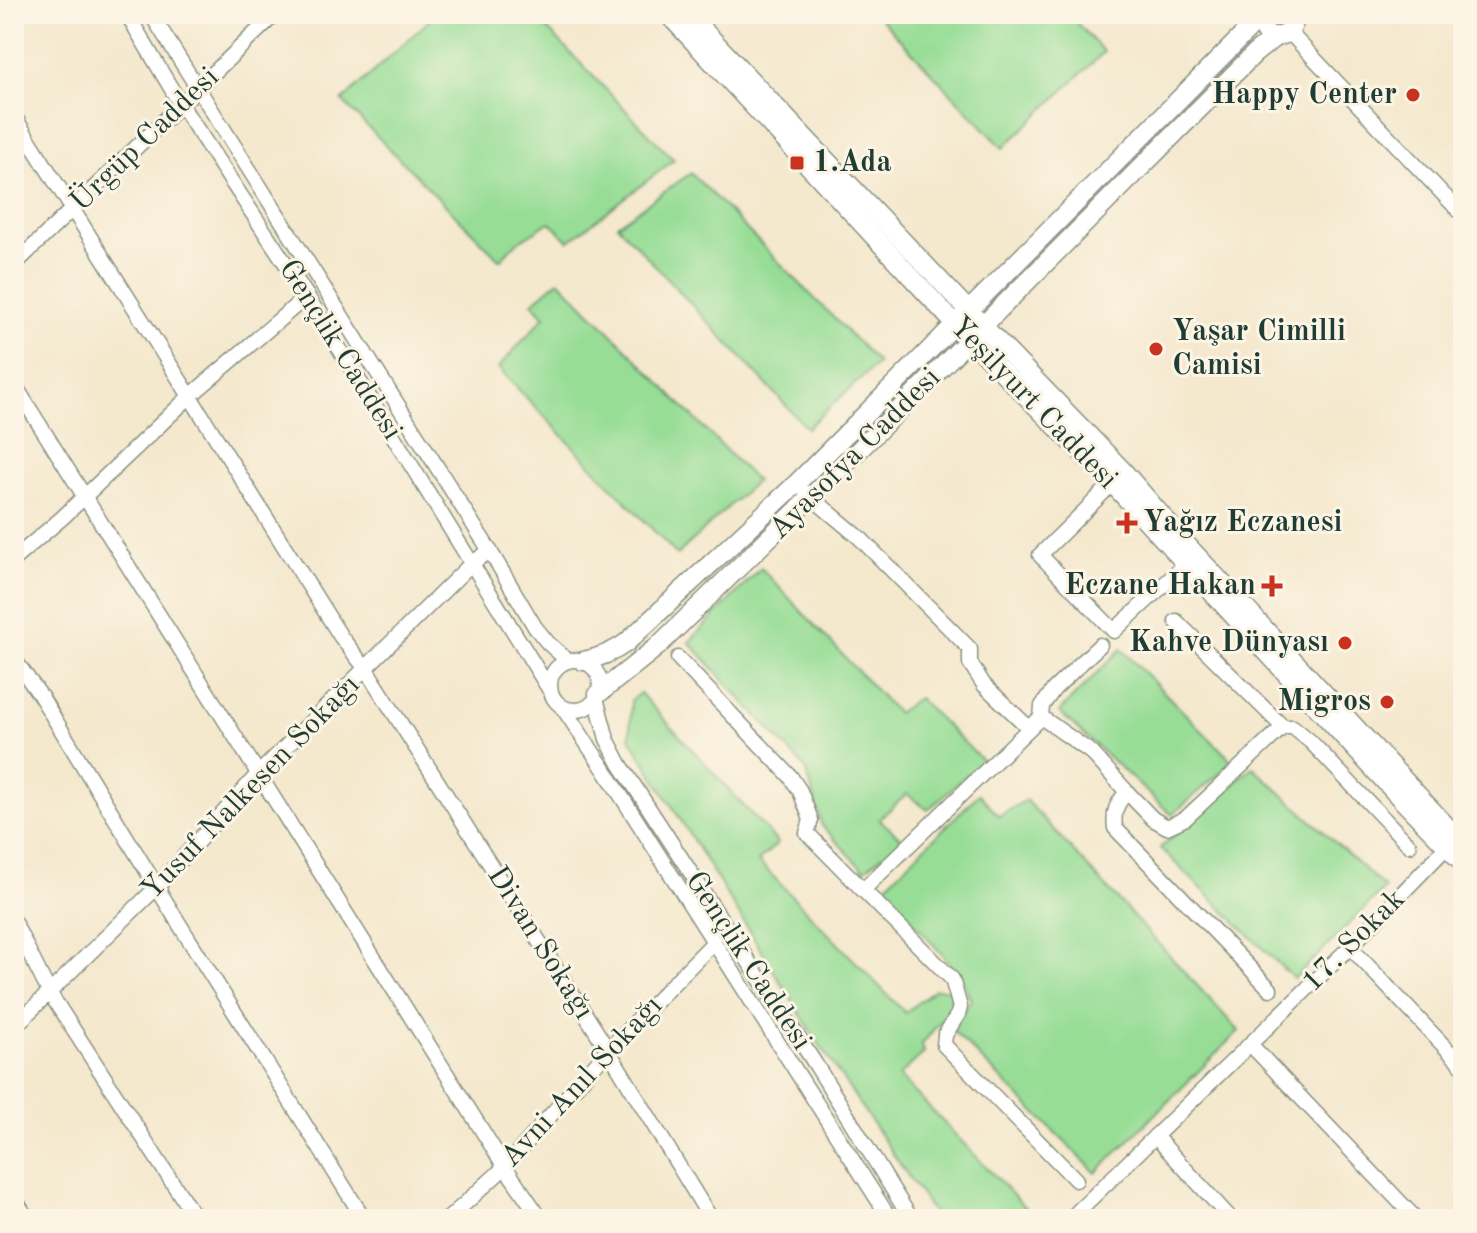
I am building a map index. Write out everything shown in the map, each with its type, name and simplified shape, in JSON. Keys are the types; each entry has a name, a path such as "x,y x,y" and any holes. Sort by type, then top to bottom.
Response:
{"main road":[{"name":"Yeşilyurt Caddesi","path":"668,14 705,43 968,310 976,333"},
{"name":"Yeşilyurt Caddesi","path":"688,14 705,43"},
{"path":"1258,17 1263,32 1291,23"},
{"name":"Ayasofya Caddesi","path":"575,660 597,659 626,643 796,484 1258,17"},
{"name":"Ayasofya Caddesi","path":"597,696 657,647 811,498 1254,54 1291,23"},
{"name":"Yeşilyurt Caddesi","path":"741,80 955,324 976,333 1186,544 1457,839 1463,863"},
{"name":"Yeşilyurt Caddesi","path":"1118,478 1185,565 1390,788 1457,839"}],"street":[{"name":"Gençlik Caddesi","path":"127,14 181,105 307,296 549,689"},
{"name":"Gençlik Caddesi","path":"151,14 535,627 548,643 575,660"},
{"name":"Ürgüp Caddesi","path":"14,265 275,14"},
{"path":"1291,23 1463,215"},
{"name":"Divan Sokağı","path":"14,116 341,637 366,669 608,1050 711,1219"},
{"path":"14,559 62,518 189,397 307,296"},
{"path":"14,384 505,1167 541,1219"},
{"path":"1118,478 1040,555 1114,631 1185,565"},
{"path":"796,484 860,538 970,649 970,663 984,685 1029,728"},
{"name":"Yusuf Nalkesen Sokağı","path":"14,1027 157,887 259,773 472,563 490,551"},
{"path":"1176,621 1283,727"},
{"path":"863,890 1041,717 1042,706 1054,689 1100,645"},
{"path":"678,658 790,776 800,791 811,820 807,833 952,979 960,1007 945,1035 944,1045 1076,1180"},
{"path":"14,659 40,695 364,1219"},
{"path":"575,660 590,664 599,678 600,686 597,696 580,710 563,708 549,689 553,671 575,660"},
{"name":"Gençlik Caddesi","path":"597,696 607,739 620,764 816,1065 911,1219"},
{"name":"Gençlik Caddesi","path":"563,708 890,1219"},
{"path":"1041,717 1092,753 1153,819 1167,827 1186,818 1283,727 1293,727 1409,845"},
{"path":"1127,792 1117,803 1113,817 1115,828 1270,989"},
{"name":"17. Sokak","path":"1070,1219 1457,839"},
{"path":"14,922 49,992 196,1219"},
{"name":"Avni Anıl Sokağı","path":"448,1219 505,1167 608,1050 714,942"},
{"path":"1350,947 1463,1066"},
{"path":"1250,1044 1416,1219"},
{"path":"1155,1136 1231,1219"},
{"path":"14,1197 27,1219"}],"green space":[{"path":"436,14 533,14 674,160 569,241 550,222 516,243 500,260 342,101"},
{"path":"876,14 1068,14 1104,52 1003,148"},
{"path":"691,173 878,363 807,428 617,225"},
{"path":"559,280 756,481 677,555 498,368 545,316 532,303"},
{"path":"761,568 897,713 918,698 983,761 928,810 907,794 879,819 903,840 864,870 822,826 806,769 689,642"},
{"path":"1121,649 1233,762 1172,815 1059,712"},
{"path":"640,693 778,843 758,861 905,1013 935,989 950,989 952,1007 922,1044 924,1053 899,1076 1036,1219 937,1219 817,1041 630,738 631,700"},
{"path":"1253,767 1385,888 1294,979 1160,848"},
{"path":"979,794 999,816 1026,800 1239,1031 1096,1173 952,1030 971,1000 958,972 883,888"}],"place":[{"name":"Happy Center","path":"1413,95"},
{"name":"1.Ada","path":"797,163"},
{"name":"Yaşar Cimilli Camisi","path":"1156,349"},
{"name":"Yağız Eczanesi","path":"1127,523"},
{"name":"Eczane Hakan","path":"1272,586"},
{"name":"Kahve Dünyası","path":"1345,643"},
{"name":"Migros","path":"1387,702"}]}
